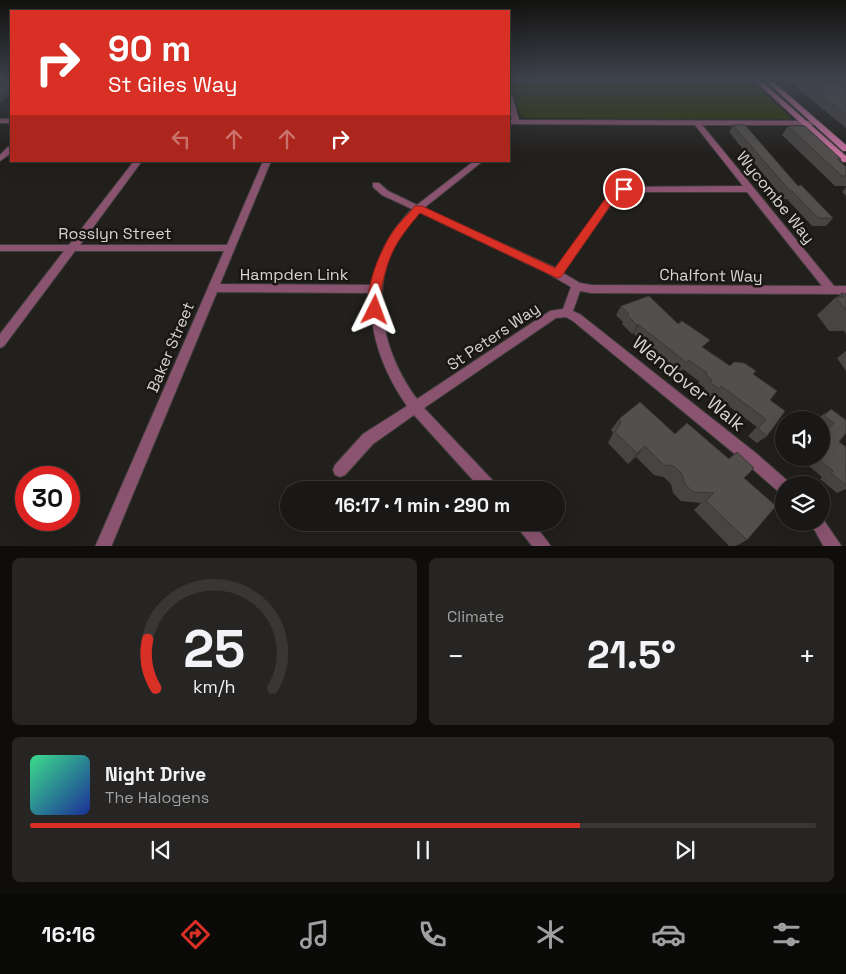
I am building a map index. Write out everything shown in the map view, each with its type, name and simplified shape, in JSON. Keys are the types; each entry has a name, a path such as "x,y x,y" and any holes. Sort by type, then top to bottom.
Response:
{"main road":[{"path":"785,105 846,160"},
{"path":"796,105 846,150"}],"street":[{"path":"510,105 512,122 816,123"},
{"name":"Wycombe Way","path":"697,123 831,290"},
{"path":"835,150 846,150"},
{"path":"0,159 10,151"},
{"path":"0,343 137,162"},
{"name":"Baker Street","path":"103,546 268,162"},
{"path":"478,162 419,209 397,233 384,257 376,289 375,310 380,339 392,370 416,408 484,481"},
{"path":"376,185 385,193 557,274 577,286 567,313"},
{"path":"557,274 614,194 624,189 751,190"},
{"name":"Rosslyn Street","path":"0,248 230,248"},
{"name":"Chalfont Way","path":"577,286 591,289 846,290"},
{"name":"Hampden Link","path":"213,288 376,289"},
{"name":"St Peters Way","path":"340,470 368,440 554,314 567,313"},
{"name":"Wendover Walk","path":"567,313 577,318 775,479"},
{"path":"530,531 543,546"},
{"path":"824,531 834,546"}],"green space":[{"path":"517,105 778,105 790,119 525,118 520,115"}],"building":[{"path":"835,105 846,105 846,114"},
{"path":"733,125 745,125 798,186 801,185 833,218 818,218 790,191"},
{"path":"788,126 805,126 841,159 837,159 846,167 846,176 842,176"},
{"path":"841,293 846,294 846,310 836,297 844,297"},
{"path":"649,296 678,324 682,321 710,340 702,347 730,366 734,362 744,363 756,371 753,374 777,391 770,400 785,411 775,411 775,425 767,436 758,429 766,419 721,386 719,389 710,382 712,380 706,375 707,373 689,360 687,363 637,325 621,306"},
{"path":"640,402 675,434 687,423 729,459 737,452 754,468 744,478 775,507 747,540 706,501 714,493 693,492 685,484 682,474 674,466 664,465 645,446 637,453 615,432 621,422 619,419"},
{"path":"831,409 846,420 846,433 839,442 846,447 846,485 831,473 833,471 827,466 830,466 830,427 834,423 830,420 829,411"}],"route":[{"path":"375,310 376,289 384,257 397,233 419,209 557,274 614,194 624,189"}]}
